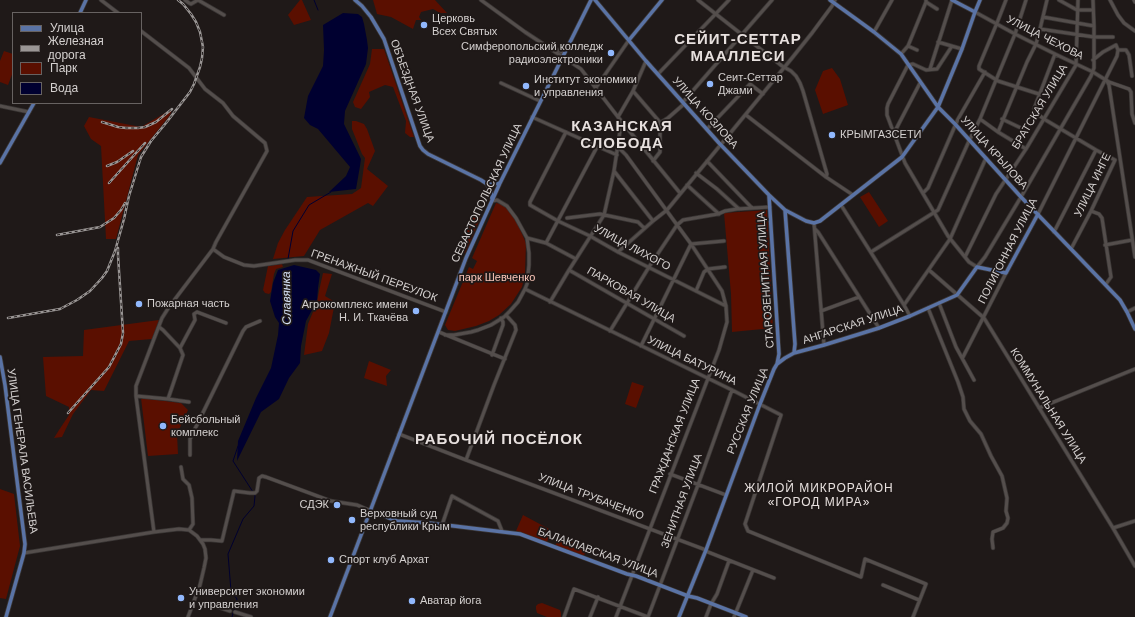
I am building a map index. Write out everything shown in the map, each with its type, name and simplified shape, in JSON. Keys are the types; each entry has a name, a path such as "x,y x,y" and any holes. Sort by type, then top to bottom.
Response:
{"main road":[{"path":"80,12 86,0"},
{"name":"ОБЪЕЗДНАЯ УЛИЦА","path":"355,0 371,17 384,39 420,146 428,154 487,184"},
{"name":"СЕВАСТОПОЛЬСКАЯ УЛИЦА","path":"330,617 466,258 561,54 590,0"},
{"name":"УЛИЦА КОЗЛОВА","path":"595,0 683,103 769,195 786,210 806,221 814,223"},
{"path":"629,40 662,0"},
{"name":"УЛИЦА ЧЕХОВА","path":"952,0 975,12"},
{"path":"814,223 818,223 902,157 938,107 980,0"},
{"name":"УЛИЦА КРЫЛОВА","path":"833,1 901,54 938,107 956,124 1021,197 1120,300 1135,329"},
{"path":"0,164 33,104"},
{"path":"487,184 500,183"},
{"path":"487,184 492,192 491,202"},
{"name":"СТАРОЗЕНИТНАЯ УЛИЦА","path":"769,195 779,354 777,364"},
{"path":"770,207 774,204 778,204"},
{"path":"786,210 794,351"},
{"name":"ПОЛИГОННАЯ УЛИЦА","path":"1006,273 1038,214"},
{"path":"957,295 977,267 1006,273"},
{"name":"АНГАРСКАЯ УЛИЦА","path":"794,351 799,352 879,328 957,295"},
{"name":"РУССКАЯ УЛИЦА","path":"679,617 706,550 774,369 777,364 794,351"},
{"path":"779,354 780,357 785,358"},
{"name":"УЛИЦА ГЕНЕРАЛА ВАСИЛЬЕВА","path":"0,357 25,544 24,553 6,617"},
{"name":"БАЛАКЛАВСКАЯ УЛИЦА","path":"371,511 397,521 520,534 711,604 735,615 746,617"}],"street":[{"path":"101,0 117,12"},
{"path":"185,0 191,4 198,0 224,15"},
{"path":"481,0 525,32 549,47 554,48 581,70 622,123 680,193"},
{"path":"698,0 792,71 800,83 827,174 826,177"},
{"path":"658,74 729,0"},
{"path":"660,123 668,118 683,103 772,0"},
{"path":"874,32 891,1 887,0"},
{"path":"930,69 952,0"},
{"path":"1006,0 998,23 979,66 979,70 996,79 1039,94"},
{"path":"871,252 938,210 980,119 1015,34 1026,0"},
{"path":"998,132 1002,119 1036,44 1046,0"},
{"path":"1059,0 1077,10 1093,10"},
{"name":"БРАТСКАЯ УЛИЦА","path":"964,257 996,194 1026,149 1076,65 1078,0"},
{"path":"952,46 937,69 926,70 913,64 908,65 887,108 887,115 902,157 950,239 964,257 977,267 1021,197 1093,72 1093,0"},
{"path":"1110,0 1124,23 1135,31"},
{"path":"618,252 644,228 667,210 785,67 812,33 833,1"},
{"path":"901,54 908,46 926,1 937,9"},
{"name":"УЛИЦА ЧЕХОВА","path":"975,12 998,23 1015,34 1130,91 1132,114 1135,123"},
{"path":"1043,17 1094,26"},
{"path":"1040,29 1094,38 1113,37"},
{"path":"142,32 189,68 205,89 224,104 233,116 265,143 267,148 266,154 213,248 162,318 136,386 136,396 154,532"},
{"path":"595,89 629,40"},
{"path":"938,42 962,49"},
{"path":"1093,60 1103,52 1116,45 1118,50 1127,50 1130,57 1132,76"},
{"path":"908,46 917,50"},
{"name":"ПОЛИГОННАЯ УЛИЦА","path":"1038,214 1118,50"},
{"path":"1055,54 1039,94 1034,109 1035,112 1044,119 1115,160"},
{"path":"618,117 633,91 646,61"},
{"path":"923,193 928,188 956,124 985,72"},
{"name":"УЛИЦА ИНГЕ","path":"1071,249 1115,160 1119,156 1109,85 1105,79"},
{"path":"894,133 920,82"},
{"path":"501,83 540,101"},
{"path":"707,129 750,84 763,94"},
{"path":"633,91 660,123 660,152 653,161"},
{"path":"0,106 29,112"},
{"path":"746,115 826,177 853,195"},
{"path":"532,117 617,155"},
{"path":"980,119 1026,149"},
{"path":"1002,119 1023,129"},
{"path":"550,302 604,215 614,171 622,123"},
{"name":"УЛИЦА ЛИХОГО","path":"566,132 530,203 531,206 618,252 726,306"},
{"path":"546,243 597,147"},
{"name":"ГРАЖДАНСКАЯ УЛИЦА","path":"616,617 728,322 722,291 667,210 626,155 618,147"},
{"path":"1054,232 1096,150"},
{"path":"1119,156 1135,257"},
{"name":"АНГАРСКАЯ УЛИЦА","path":"904,305 950,239 986,158"},
{"path":"707,161 752,208"},
{"path":"614,171 653,221"},
{"path":"696,173 718,189 739,209"},
{"path":"687,185 720,214"},
{"path":"445,335 454,335 478,330 491,325 506,315 518,302 527,284 529,253 527,238 507,206 497,200 491,202"},
{"path":"841,205 910,316"},
{"path":"610,331 649,267 677,225 683,220 720,214 725,211 770,207"},
{"path":"1091,211 1101,216 1111,277 1106,284"},
{"path":"567,218 600,214 638,222 644,228"},
{"path":"814,223 824,345"},
{"path":"815,229 879,328"},
{"path":"527,238 546,243 576,259"},
{"path":"1105,245 1132,240"},
{"path":"640,346 691,244 724,241"},
{"name":"ГРЕНАЖНЫЙ ПЕРЕУЛОК","path":"213,248 224,256 249,266 295,260 308,260 446,312"},
{"path":"696,291 704,272 708,269 725,267"},
{"name":"ПАРКОВАЯ УЛИЦА","path":"569,270 684,336"},
{"name":"КОММУНАЛЬНАЯ УЛИЦА","path":"929,270 984,318 1135,566"},
{"name":"ПОЛИГОННАЯ УЛИЦА","path":"963,358 1006,273"},
{"name":"УЛИЦА БАТУРИНА","path":"525,289 781,415 745,524 748,531 861,577 865,559 870,561 926,584 919,600"},
{"path":"821,311 859,297"},
{"path":"939,303 956,347 974,380"},
{"path":"928,308 958,382 963,397 964,409 970,422 981,434 1002,476 1007,498 1006,511 1008,518 1007,523 1003,528 993,532 993,548"},
{"path":"1127,312 1135,308"},
{"path":"180,348 195,320 194,314 198,312 226,323"},
{"path":"466,460 516,328 506,315"},
{"path":"492,355 503,325 501,318"},
{"path":"190,455 190,439 243,331 246,327 260,321"},
{"path":"159,327 180,348 183,355 168,399"},
{"path":"438,332 505,360"},
{"path":"1039,408 1135,369"},
{"name":"ЗЕНИТНАЯ УЛИЦА","path":"648,617 732,390"},
{"path":"136,396 189,402"},
{"name":"УЛИЦА ТРУБАЧЕНКО","path":"399,434 706,550 729,561 774,578"},
{"path":"181,467 182,479 189,485 192,498 193,524 189,530"},
{"path":"670,474 726,495"},
{"path":"200,540 222,541 234,491 255,493 257,491 259,479 262,476 331,501 357,505 371,511"},
{"path":"442,525 452,496 498,521 502,531"},
{"path":"1112,528 1135,521"},
{"path":"24,553 154,532 179,529 189,530 200,540 205,553 204,568 188,617"},
{"path":"706,617 717,594 729,561"},
{"path":"735,615 753,570"},
{"path":"883,585 919,600 913,617"},
{"path":"564,617 574,589 648,617"},
{"path":"590,617 598,597"},
{"path":"212,605 230,611"},
{"path":"235,612 251,617"}],"green space":[{"path":"300,0 302,0 311,20 294,25 288,15"},
{"path":"373,0 435,0 447,13 440,13 433,9 421,12 419,17 421,20 416,20 413,29 391,17 377,14"},
{"path":"372,49 384,49 414,137 410,137 405,133 406,121 393,87 385,85 369,92 370,97 361,109 355,107 353,102 370,64"},
{"path":"4,51 12,54 12,75 8,85 0,82 0,61"},
{"path":"832,68 840,79 848,105 823,114 815,90 823,71"},
{"path":"172,109 170,115 138,155 116,239 106,239 101,146 91,139 84,126 89,117 141,127"},
{"path":"352,121 364,124 375,151 367,169 388,186 373,206 368,203 320,230 304,256 273,259 278,243 285,230 307,197 352,194 361,188 365,158 352,129"},
{"path":"869,192 888,221 879,227 860,197"},
{"name":"парк Шевченко","path":"496,203 502,204 508,209 516,220 526,243 525,274 522,287 511,304 499,315 489,321 455,331 448,330 445,325 469,267 473,269 477,261 472,258"},
{"path":"767,210 773,328 732,332 731,294 724,213"},
{"path":"475,211 482,214 465,253 461,254 459,251 463,241 461,239"},
{"path":"282,264 283,267 276,269 274,274 271,292 269,294 265,293 263,290 268,266"},
{"path":"323,273 332,274 325,296 335,302 329,333 322,351 304,355 308,324 317,302"},
{"path":"159,320 152,339 129,341 104,391 91,390 73,414 62,437 54,438 69,415 69,407 46,396 43,357 83,356 84,330"},
{"path":"369,361 391,370 386,376 387,386 364,378"},
{"path":"632,382 644,386 636,408 625,404"},
{"name":"Бейсбольный комплекс","path":"141,398 181,403 188,410 177,434 178,454 148,456"},
{"path":"0,489 14,494 20,546 6,599 0,598"},
{"path":"523,515 551,530 547,542 516,531"},
{"path":"561,535 588,550 584,555 581,555 555,546"},
{"path":"542,603 560,610 561,617 547,617 537,613 536,606"}],"water":[{"path":"343,13 358,14 362,17 368,48 366,64 345,111 344,124 361,159 356,189 329,192 346,176 350,167 318,129 310,125 304,118 308,96 323,66 323,25"},
{"path":"294,265 316,270 320,274 317,301 306,321 301,346 300,363 289,378 279,399 261,412 237,461 238,441 256,398 271,368 278,335 279,323 275,317 270,301 273,283 278,270"}],"waterway":[{"name":"Славянка","path":"314,0 318,10"},
{"name":"Славянка","path":"288,259 293,231 309,205 331,192"},
{"name":"Славянка","path":"238,446 233,461 253,492"},
{"name":"Славянка","path":"232,617 237,599 231,591 228,554 243,519 254,506 254,494"}],"railway":[{"path":"8,318 60,309 90,291 107,271 115,251 141,157 151,141 190,92 200,67 203,47 200,32 191,14 178,0"},
{"path":"102,122 126,128 145,127 156,122 172,109"},
{"path":"109,183 145,143"},
{"path":"107,166 117,162 133,151"},
{"path":"57,235 100,227 114,218 125,203"},
{"path":"68,413 109,367 121,344 123,333 118,248"}],"place":[{"name":"Церковь Всех Святых","path":"424,25"},
{"name":"Симферопольский колледж радиоэлектроники","path":"611,53"},
{"name":"Сеит-Сеттар Джами","path":"710,84"},
{"name":"Институт экономики и управления","path":"526,86"},
{"name":"КРЫМГАЗСЕТИ","path":"832,135"},
{"name":"Пожарная часть","path":"139,304"},
{"name":"Агрокомплекс имени Н. И. Ткачёва","path":"416,311"},
{"name":"Бейсбольный комплекс","path":"163,426"},
{"name":"СДЭК","path":"337,505"},
{"name":"Верховный суд республики Крым","path":"352,520"},
{"name":"Спорт клуб Архат","path":"331,560"},
{"name":"Университет экономии и управления","path":"181,598"},
{"name":"Аватар йога","path":"412,601"}],"district":[{"name":"СЕЙИТ-СЕТТАР МААЛЛЕСИ","path":"738,48"},
{"name":"КАЗАНСКАЯ СЛОБОДА","path":"622,136"},
{"name":"РАБОЧИЙ ПОСЁЛОК","path":"499,440"},
{"name":"ЖИЛОЙ МИКРОРАЙОН «ГОРОД МИРА»","path":"819,496"}]}
